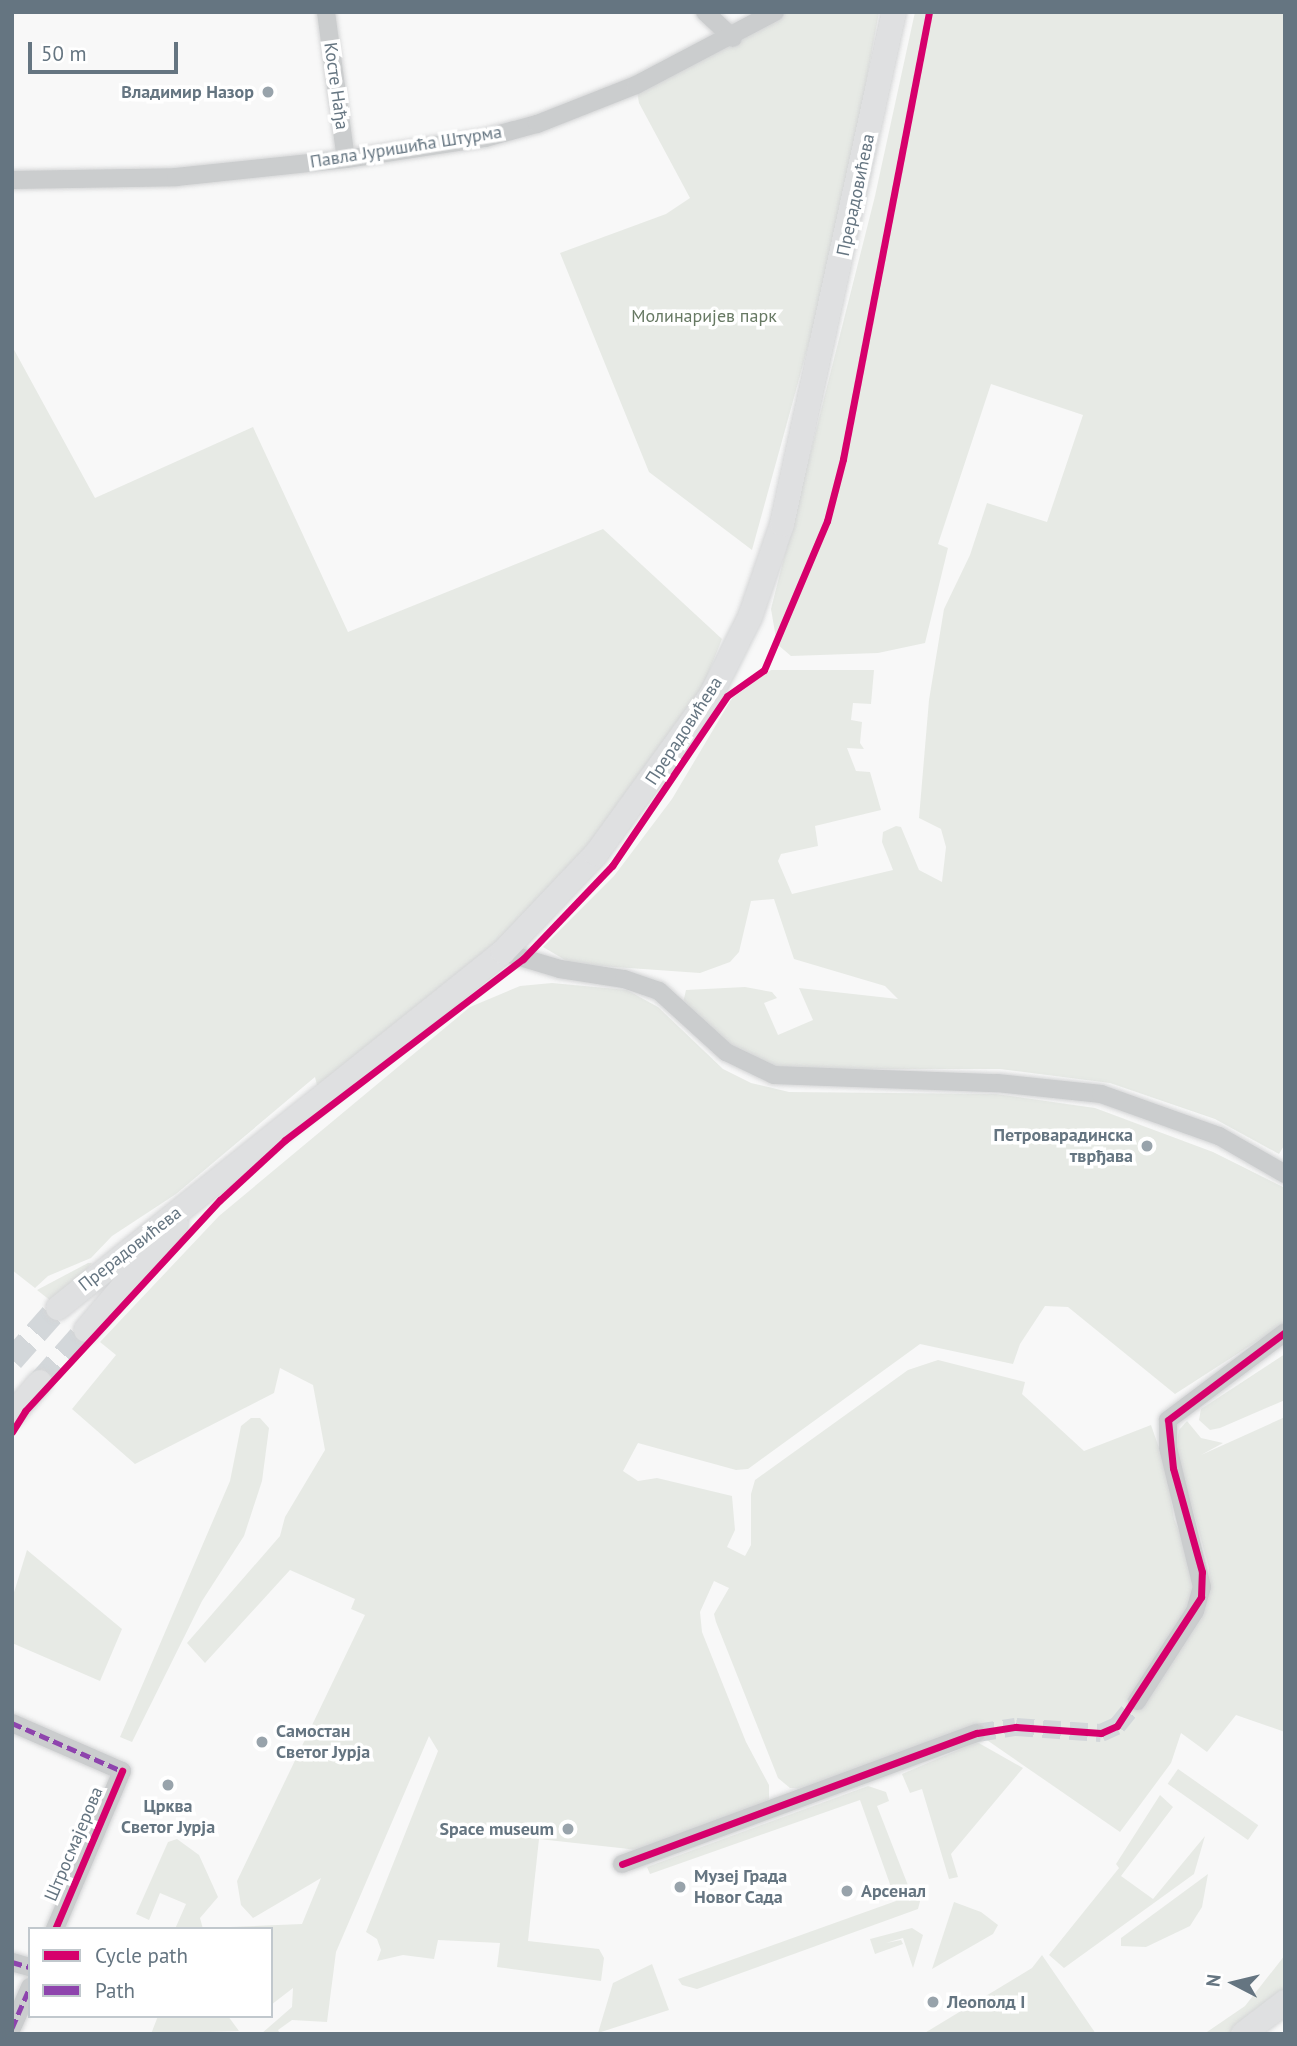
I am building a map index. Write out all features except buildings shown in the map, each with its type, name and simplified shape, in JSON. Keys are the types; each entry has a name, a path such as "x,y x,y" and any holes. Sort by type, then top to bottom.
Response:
{"main road":[{"name":"Прерадовићева","path":"58,1308 503,952 596,854 676,748 711,695 750,617 782,524 894,12"},
{"name":"Прерадовићева","path":"86,1330 204,1191"},
{"path":"12,1415 40,1382"},
{"path":"1243,2034 1285,2002"}],"street":[{"name":"Косте Нађа","path":"326,12 346,159"},
{"path":"705,12 733,38"},
{"name":"Павла Јуришића Штурма","path":"12,180 176,177 346,159 485,138 537,124 636,85 733,38 775,12"},
{"path":"503,952 560,968 624,978 659,991 726,1052 774,1075 997,1083 1101,1094 1219,1136 1285,1174"},
{"path":"1137,1701 1195,1611 1202,1587 1168,1447 1168,1420 1285,1332"},
{"name":"Штросмајерова","path":"12,1723 122,1771 56,1927"},
{"path":"622,1864 977,1733"},
{"path":"12,2028 28,1992"}],"green space":[{"name":"Молинаријев парк","path":"775,12 879,12 847,187 815,321 752,550 649,472 560,253 666,214 690,198 639,103 636,85"},
{"path":"915,12 1285,12 1285,1144 1279,1154 1215,1119 1110,1083 1000,1069 785,1069 746,1058 683,1003 686,990 745,987 772,992 777,998 764,1003 778,1035 813,1020 799,988 898,999 885,986 794,959 774,899 751,901 739,952 730,962 700,973 572,964 543,947 614,876 672,799 732,698 771,670 874,670 871,704 853,703 851,720 862,722 860,743 864,749 847,748 856,771 870,772 881,810 815,826 818,846 781,854 778,861 792,894 893,870 882,842 883,832 896,826 901,827 919,870 942,882 946,847 941,829 919,818 929,700 944,609 970,555 987,503 1047,522 1083,415 991,384 938,544 948,548 925,643 878,653 791,656 777,644 771,609 875,196"},
{"path":"12,346 95,498 253,427 348,632 603,529 722,639 701,691 587,848 496,942 318,1089 315,1077 176,1194 112,1236 91,1258 48,1276 35,1288 12,1270"},
{"path":"552,983 627,990 658,1007 723,1069 751,1083 789,1092 996,1094 1095,1108 1213,1152 1285,1188 1285,1323 1175,1394 1068,1307 1045,1306 1020,1344 1013,1364 920,1344 748,1469 736,1470 638,1443 623,1471 638,1481 657,1478 732,1496 735,1530 727,1547 745,1556 751,1545 751,1494 755,1480 908,1370 938,1360 1025,1382 1022,1394 1084,1451 1151,1425 1167,1471 1174,1519 1197,1575 1194,1599 1143,1705 1207,1602 1209,1568 1176,1449 1179,1430 1187,1421 1201,1438 1223,1443 1201,1455 1285,1417 1285,1732 1236,1715 1207,1752 1181,1733 1171,1763 1120,1832 968,1727 808,1789 790,1788 778,1778 716,1622 714,1614 729,1588 714,1581 700,1612 702,1632 746,1742 769,1785 769,1799 767,1804 638,1850 539,1839 528,1941 599,1949 604,1958 601,1981 497,1967 500,1943 438,1940 434,1959 403,1955 377,1961 381,1950 377,1939 366,1932 438,1751 429,1736 336,1952 327,2022 292,2020 278,2030 280,2034 261,2034 292,2007 293,1988 273,2003 273,1927 230,1927 302,1924 321,1878 253,1918 241,1905 237,1881 365,1615 351,1609 355,1599 290,1570 205,1663 187,1643 280,1536 285,1517 325,1450 313,1385 280,1368 274,1393 135,1464 72,1409 116,1355 100,1342 219,1216 470,1007 520,986"},
{"path":"92,1263 56,1305 37,1290"},
{"path":"1285,1354 1285,1400 1220,1428 1210,1430 1199,1420 1201,1409"},
{"path":"251,1418 260,1418 269,1428 262,1481 244,1536 202,1601 132,1742 120,1737 230,1481 241,1426"},
{"path":"27,1550 122,1629 100,1681 12,1643 12,1599"},
{"path":"977,1742 1023,1768 951,1854 958,1877 949,1879 922,1789 910,1793 902,1774"},
{"path":"1178,1769 1258,1825 1248,1840 1168,1784"},
{"path":"868,1786 886,1792 889,1801 877,1806 911,1893 923,1890 918,1909 697,1989 682,1985 678,1979 896,1901 860,1800 650,1874 647,1867"},
{"path":"1160,1795 1173,1807 1121,1876 1153,1899 1205,1836 1194,1874 1064,1968 1049,1955 1119,1868 1116,1864"},
{"path":"177,1839 199,1855 218,1897 200,1918 202,1927 176,1927 186,1904 160,1893 149,1920 136,1914 168,1842"},
{"path":"1208,1874 1202,1907 1190,1926 1146,1947 1121,1946 1121,1938"},
{"path":"954,1902 981,1912 998,1925 993,1934 932,1969"},
{"path":"912,1928 923,1935 913,1968 903,1938 886,1943 901,1940 903,1944 875,1954 870,1939"},
{"path":"1042,1955 1096,2034 923,2034 1032,1968"},
{"path":"1285,1955 1285,1992 1228,2034 1204,2034 1245,2006"},
{"path":"652,1964 669,2010 598,2033 613,1983"},
{"path":"157,2018 229,2018 239,2031 151,2034"}],"tunnel":[{"path":"12,1360 58,1308"},
{"path":"40,1382 86,1330"},
{"path":"977,1733 1016,1727 1101,1733 1117,1726 1137,1701"}],"marked path":[{"path":"12,1723 122,1771 120,1776"},
{"path":"12,1962 28,1966"},
{"path":"12,2028 28,1992"}],"cycle path":[{"path":"12,1432 25,1411 220,1200 285,1140 523,959 612,866 727,696 764,670 827,521 843,459 929,12"},
{"path":"622,1864 977,1733 1016,1727 1101,1733 1117,1726 1201,1597 1202,1572 1173,1468 1168,1420 1285,1332"},
{"path":"56,1927 122,1771"}],"place":[{"name":"Владимир Назор","path":"268,92"},
{"name":"Петроварадинска тврђава","path":"1147,1146"},
{"name":"Самостан Светог Јурја","path":"262,1742"},
{"name":"Црква Светог Јурја","path":"168,1785"},
{"name":"Space museum","path":"568,1829"},
{"name":"Музеј Града Новог Сада","path":"680,1887"},
{"name":"Арсенал","path":"847,1891"},
{"name":"Леополд I","path":"933,2002"}]}
